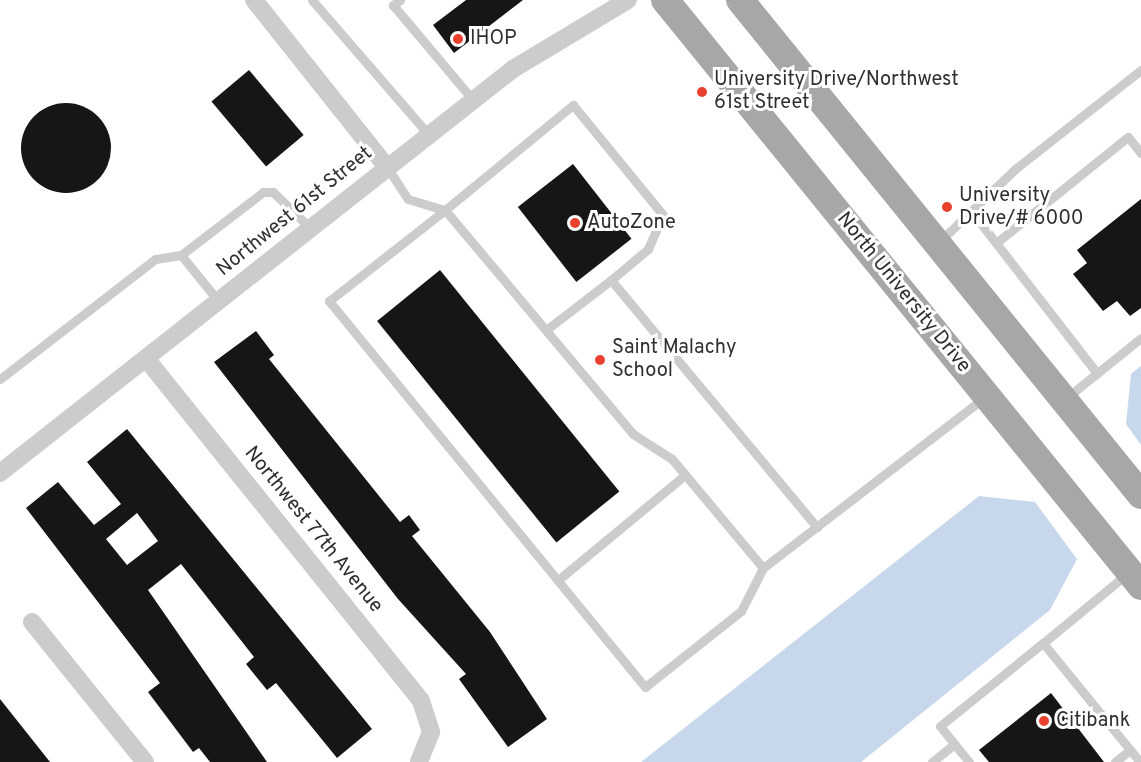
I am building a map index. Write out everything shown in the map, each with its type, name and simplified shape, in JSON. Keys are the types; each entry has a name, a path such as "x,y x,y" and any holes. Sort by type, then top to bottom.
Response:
{"main road":[{"name":"North University Drive","path":"665,0 1135,579"},
{"path":"740,0 1141,495"}],"street":[{"path":"254,0 386,166"},
{"name":"Northwest 61st Street","path":"0,473 148,361 386,166 473,99 513,69 628,0"},
{"name":"Northwest 77th Avenue","path":"148,361 422,701 432,732 419,762"},
{"path":"32,622 145,762"}],"lane":[{"path":"312,0 428,134"},
{"path":"394,2 473,99"},
{"path":"937,243 971,211 1141,70"},
{"path":"546,330 648,249 663,216 573,105 329,301 645,687 741,611 763,568 987,396"},
{"path":"996,243 1128,137 1141,153"},
{"path":"386,166 408,199 445,210 633,435 672,459 763,568"},
{"path":"0,379 154,259 181,255 263,192 273,192 310,228"},
{"path":"971,211 1097,373"},
{"path":"181,255 219,303"},
{"path":"611,280 817,527"},
{"path":"1064,400 1141,338"},
{"path":"558,580 685,475"},
{"path":"969,762 940,726 1042,643 1135,579"},
{"path":"1042,643 1140,762"},
{"path":"932,762 954,744"},
{"path":"1115,762 1130,750"}],"water":[{"path":"1141,366 1141,445 1126,424 1131,374"},
{"path":"979,496 1035,502 1077,559 1050,610 861,762 641,762"}],"building":[{"name":"IHOP","path":"466,0 523,0 454,53 433,25"},
{"path":"249,70 304,135 266,167 211,101"},
{"path":"66,103 83,106 98,116 108,131 111,148 108,165 98,180 83,190 66,193 49,190 34,180 24,165 21,148 24,131 34,116 49,106"},
{"name":"AutoZone","path":"573,164 631,239 576,282 518,207"},
{"path":"1141,199 1141,308 1130,316 1117,301 1103,311 1073,274 1087,263 1077,250"},
{"path":"440,270 619,491 556,542 377,321"},
{"path":"256,331 274,355 269,359 400,522 409,515 420,530 412,536 490,632 547,719 508,747 459,679 466,674 398,599 214,362"},
{"path":"127,429 372,729 337,758 276,683 267,690 246,664 254,657 181,564 148,590 267,762 210,762 199,748 193,752 148,692 160,683 26,508 58,482 94,525 121,504 87,462","holes":["137,513 158,541 127,565 106,539"]},
{"name":"Citibank","path":"1051,693 1104,762 989,762 979,750"},
{"path":"0,699 50,762 0,762"}],"place":[{"name":"IHOP","path":"458,39"},
{"name":"University Drive/Northwest 61st Street","path":"702,92"},
{"name":"University Drive/# 6000","path":"947,207"},
{"name":"AutoZone","path":"575,223"},
{"name":"Saint Malachy School","path":"600,360"},
{"name":"Citibank","path":"1044,721"}]}
